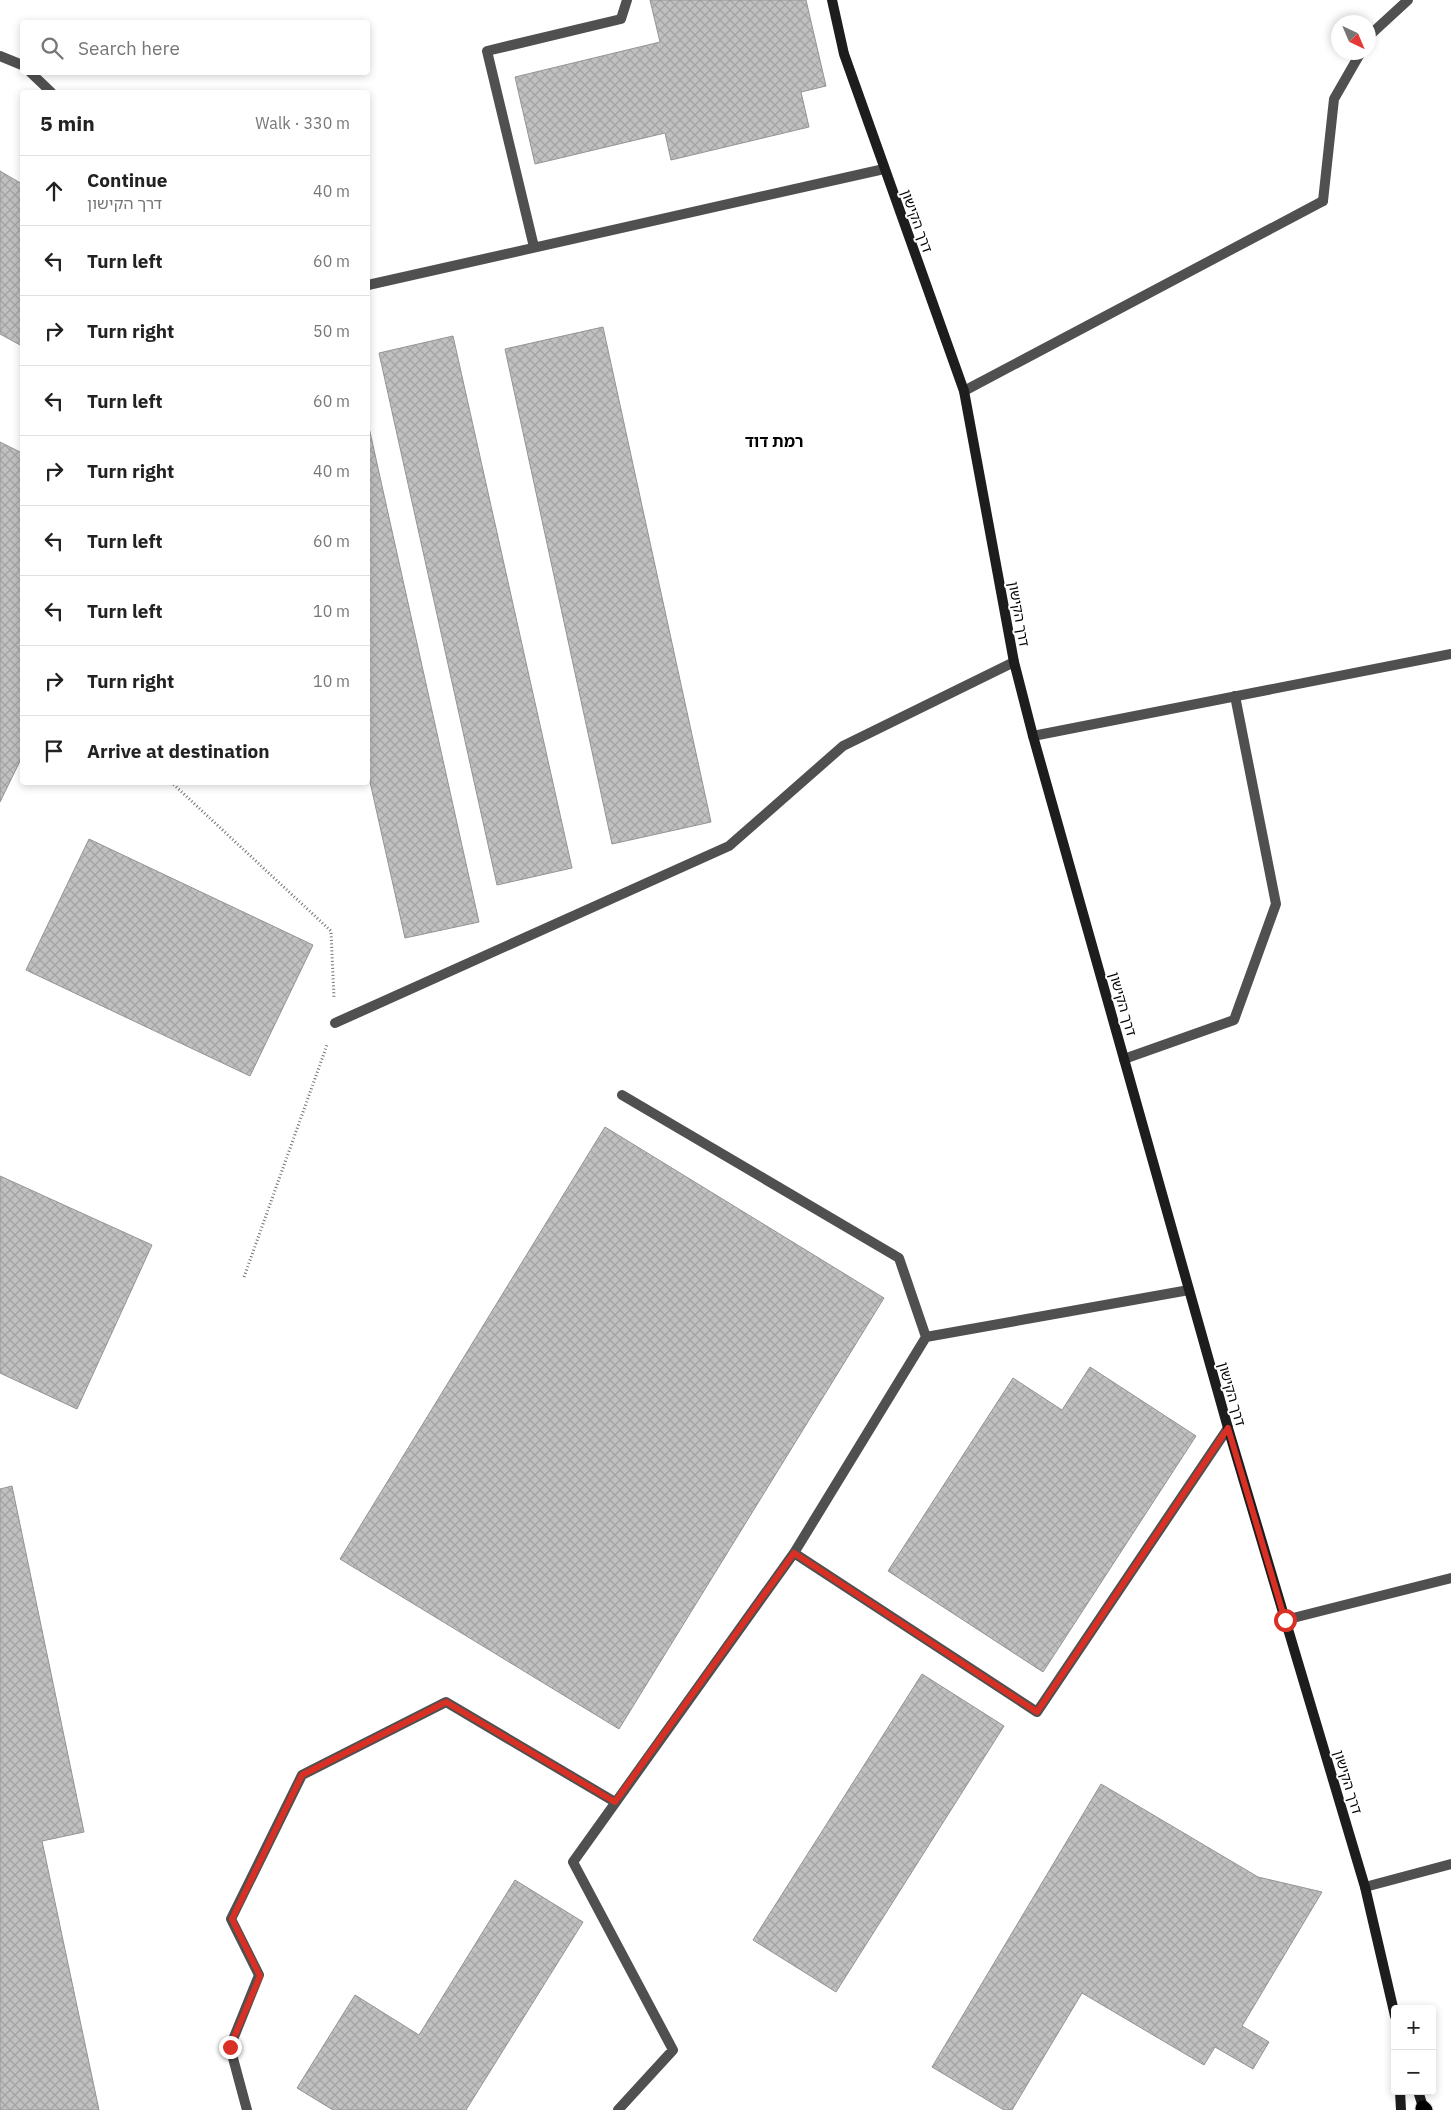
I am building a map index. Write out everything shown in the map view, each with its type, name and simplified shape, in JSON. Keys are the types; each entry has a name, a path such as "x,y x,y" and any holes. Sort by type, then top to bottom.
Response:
{"street":[{"path":"534,248 487,51 621,19 627,0"},
{"name":"דרך הקישון","path":"832,0 844,54 964,391 1014,662 1033,736 1228,1428 1365,1887 1392,2005"},
{"path":"1376,29 1408,0"},
{"path":"0,56 20,64"},
{"path":"964,391 1324,200 1334,99 1356,60"},
{"path":"33,75 49,90"},
{"path":"370,285 884,169"},
{"path":"1033,736 1451,654"},
{"path":"335,1023 729,846 843,746 1014,662"},
{"path":"1124,1060 1234,1020 1276,904 1234,696"},
{"path":"622,1095 899,1258 926,1337"},
{"path":"618,2110 673,2050 572,1862 794,1553 926,1337 1189,1290"},
{"path":"794,1553 1037,1712 1228,1428"},
{"path":"1285,1620 1451,1578"},
{"path":"247,2110 230,2047 260,1976 232,1919 302,1775 446,1702 615,1802"},
{"path":"1365,1887 1451,1864"},
{"path":"1400,2095 1401,2110"},
{"path":"1419,2095 1424,2109"}],"path":[{"path":"174,785 331,931 335,1023 244,1278"}],"building":[{"path":"650,0 806,0 826,86 801,92 809,127 671,160 665,133 535,164 515,77 660,42"},
{"path":"0,171 20,183 20,345 0,334"},
{"path":"603,327 711,822 612,844 505,349"},
{"path":"453,336 572,868 497,885 379,353"},
{"path":"370,432 479,922 405,938 370,782"},
{"path":"0,442 20,452 20,761 0,802"},
{"path":"89,839 313,945 250,1076 26,970"},
{"path":"605,1127 884,1298 619,1729 340,1559"},
{"path":"0,1176 152,1245 77,1409 0,1373"},
{"path":"1090,1367 1196,1436 1043,1672 888,1571 1013,1378 1062,1410"},
{"path":"12,1486 84,1832 42,1841 99,2110 0,2110 0,1489"},
{"path":"922,1674 1004,1726 836,1992 753,1940"},
{"path":"1101,1784 1258,1877 1322,1892 1242,2026 1269,2042 1253,2069 1215,2047 1204,2065 1082,1993 1012,2110 1004,2110 932,2067"},
{"path":"515,1880 583,1922 466,2110 333,2110 297,2088 355,1995 419,2035"}],"district":[{"name":"רמת דוד","path":"774,441"}],"route":[{"path":"230,2047 260,1976 232,1919 302,1775 446,1702 615,1802 794,1553 1037,1712 1228,1428 1285,1620"}]}
